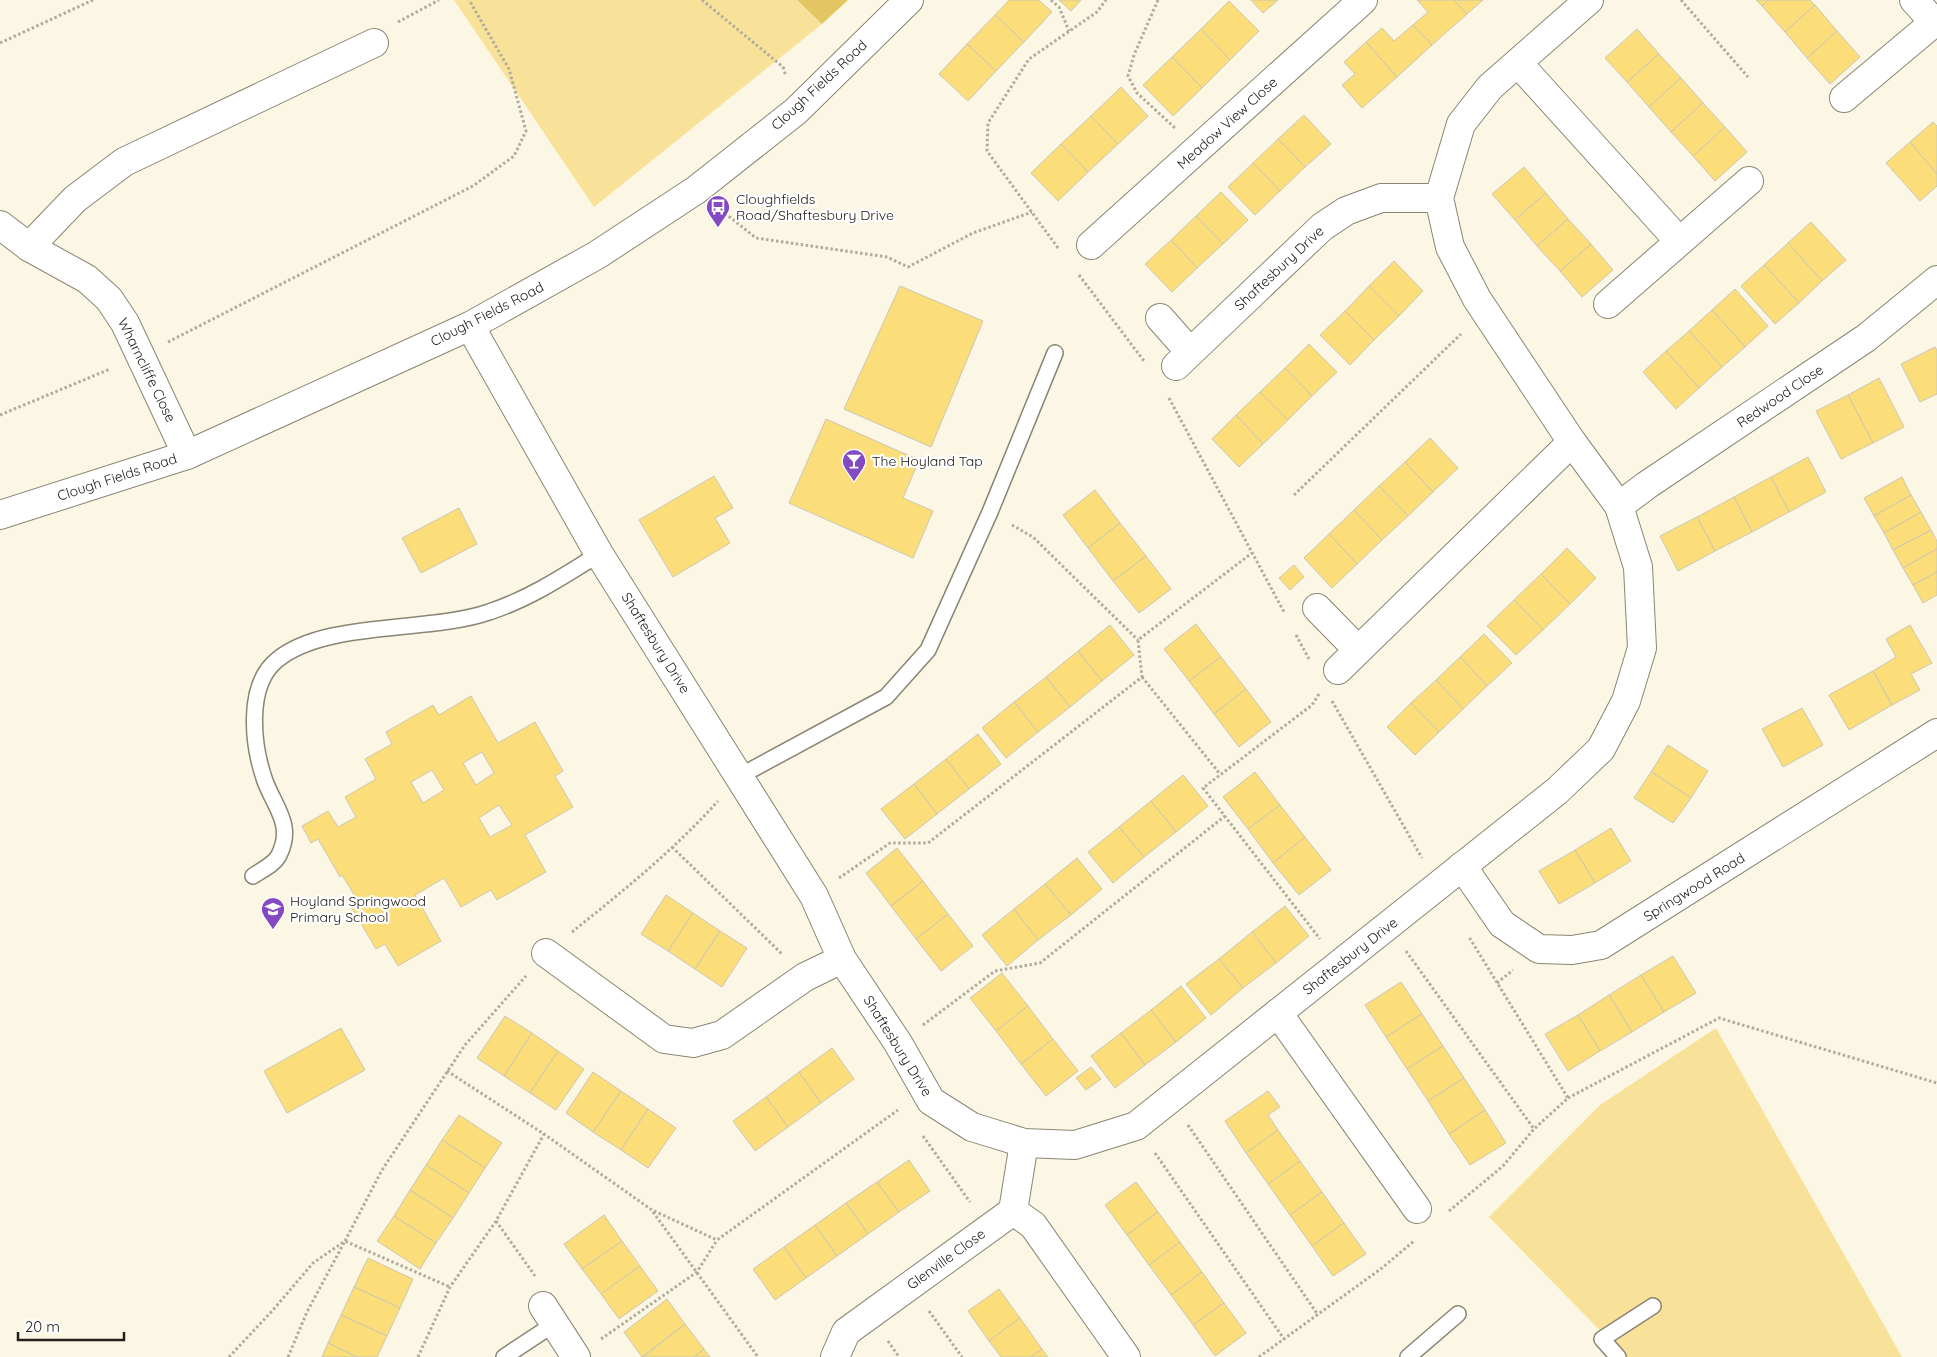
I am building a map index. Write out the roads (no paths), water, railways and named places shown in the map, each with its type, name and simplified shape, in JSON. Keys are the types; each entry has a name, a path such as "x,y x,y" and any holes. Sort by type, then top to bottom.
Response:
{"street":[{"name":"Clough Fields Road","path":"0,515 187,454 470,326 597,255 696,190 796,110 909,0"},
{"name":"Meadow View Close","path":"1091,245 1363,0"},
{"name":"Shaftesbury Drive","path":"470,326 599,554 814,896 842,958 898,1043 932,1101 972,1127 1024,1144 1075,1145 1136,1126 1557,791 1601,749 1626,701 1642,648 1638,567 1619,506 1572,442 1477,299 1450,247 1439,198 1461,124 1490,87 1589,0"},
{"path":"1844,98 1936,21 1914,0"},
{"path":"29,247 75,200 124,162 374,43"},
{"path":"1518,63 1679,241"},
{"path":"1608,304 1749,181"},
{"name":"Shaftesbury Drive","path":"1160,318 1183,359 1322,227 1346,211 1381,198 1439,198"},
{"name":"Wharncliffe Close","path":"0,224 29,247 87,279 109,299 125,323 142,356 187,454"},
{"name":"Redwood Close","path":"1619,506 1647,484 1866,338 1937,280"},
{"path":"1331,679 1358,650 1572,442"},
{"path":"1317,608 1358,650"},
{"name":"Springwood Road","path":"1462,866 1502,924 1539,949 1572,950 1601,945 1937,733"},
{"path":"546,953 664,1038 693,1043 722,1035 806,977 842,958"},
{"path":"1278,1013 1417,1209"},
{"path":"1024,1144 1013,1211 1033,1225 1126,1357"},
{"name":"Glenville Close","path":"835,1357 846,1332 1013,1211"},
{"path":"548,1315 576,1357"}],"lane":[{"path":"740,776 886,697 928,650 990,512 1055,353"},
{"path":"253,876 278,858 286,829 265,781 254,741 256,700 264,674 277,660 305,644 338,636 445,622 488,613 534,594 599,554"},
{"path":"1618,1357 1602,1339 1653,1306"},
{"path":"1408,1357 1458,1314"},
{"path":"504,1357 548,1315"}],"place":[{"name":"Cloughfields Road/Shaftesbury Drive","path":"718,228"},
{"name":"The Hoyland Tap","path":"854,482"},
{"name":"Hoyland Springwood Primary School","path":"273,930"}]}
